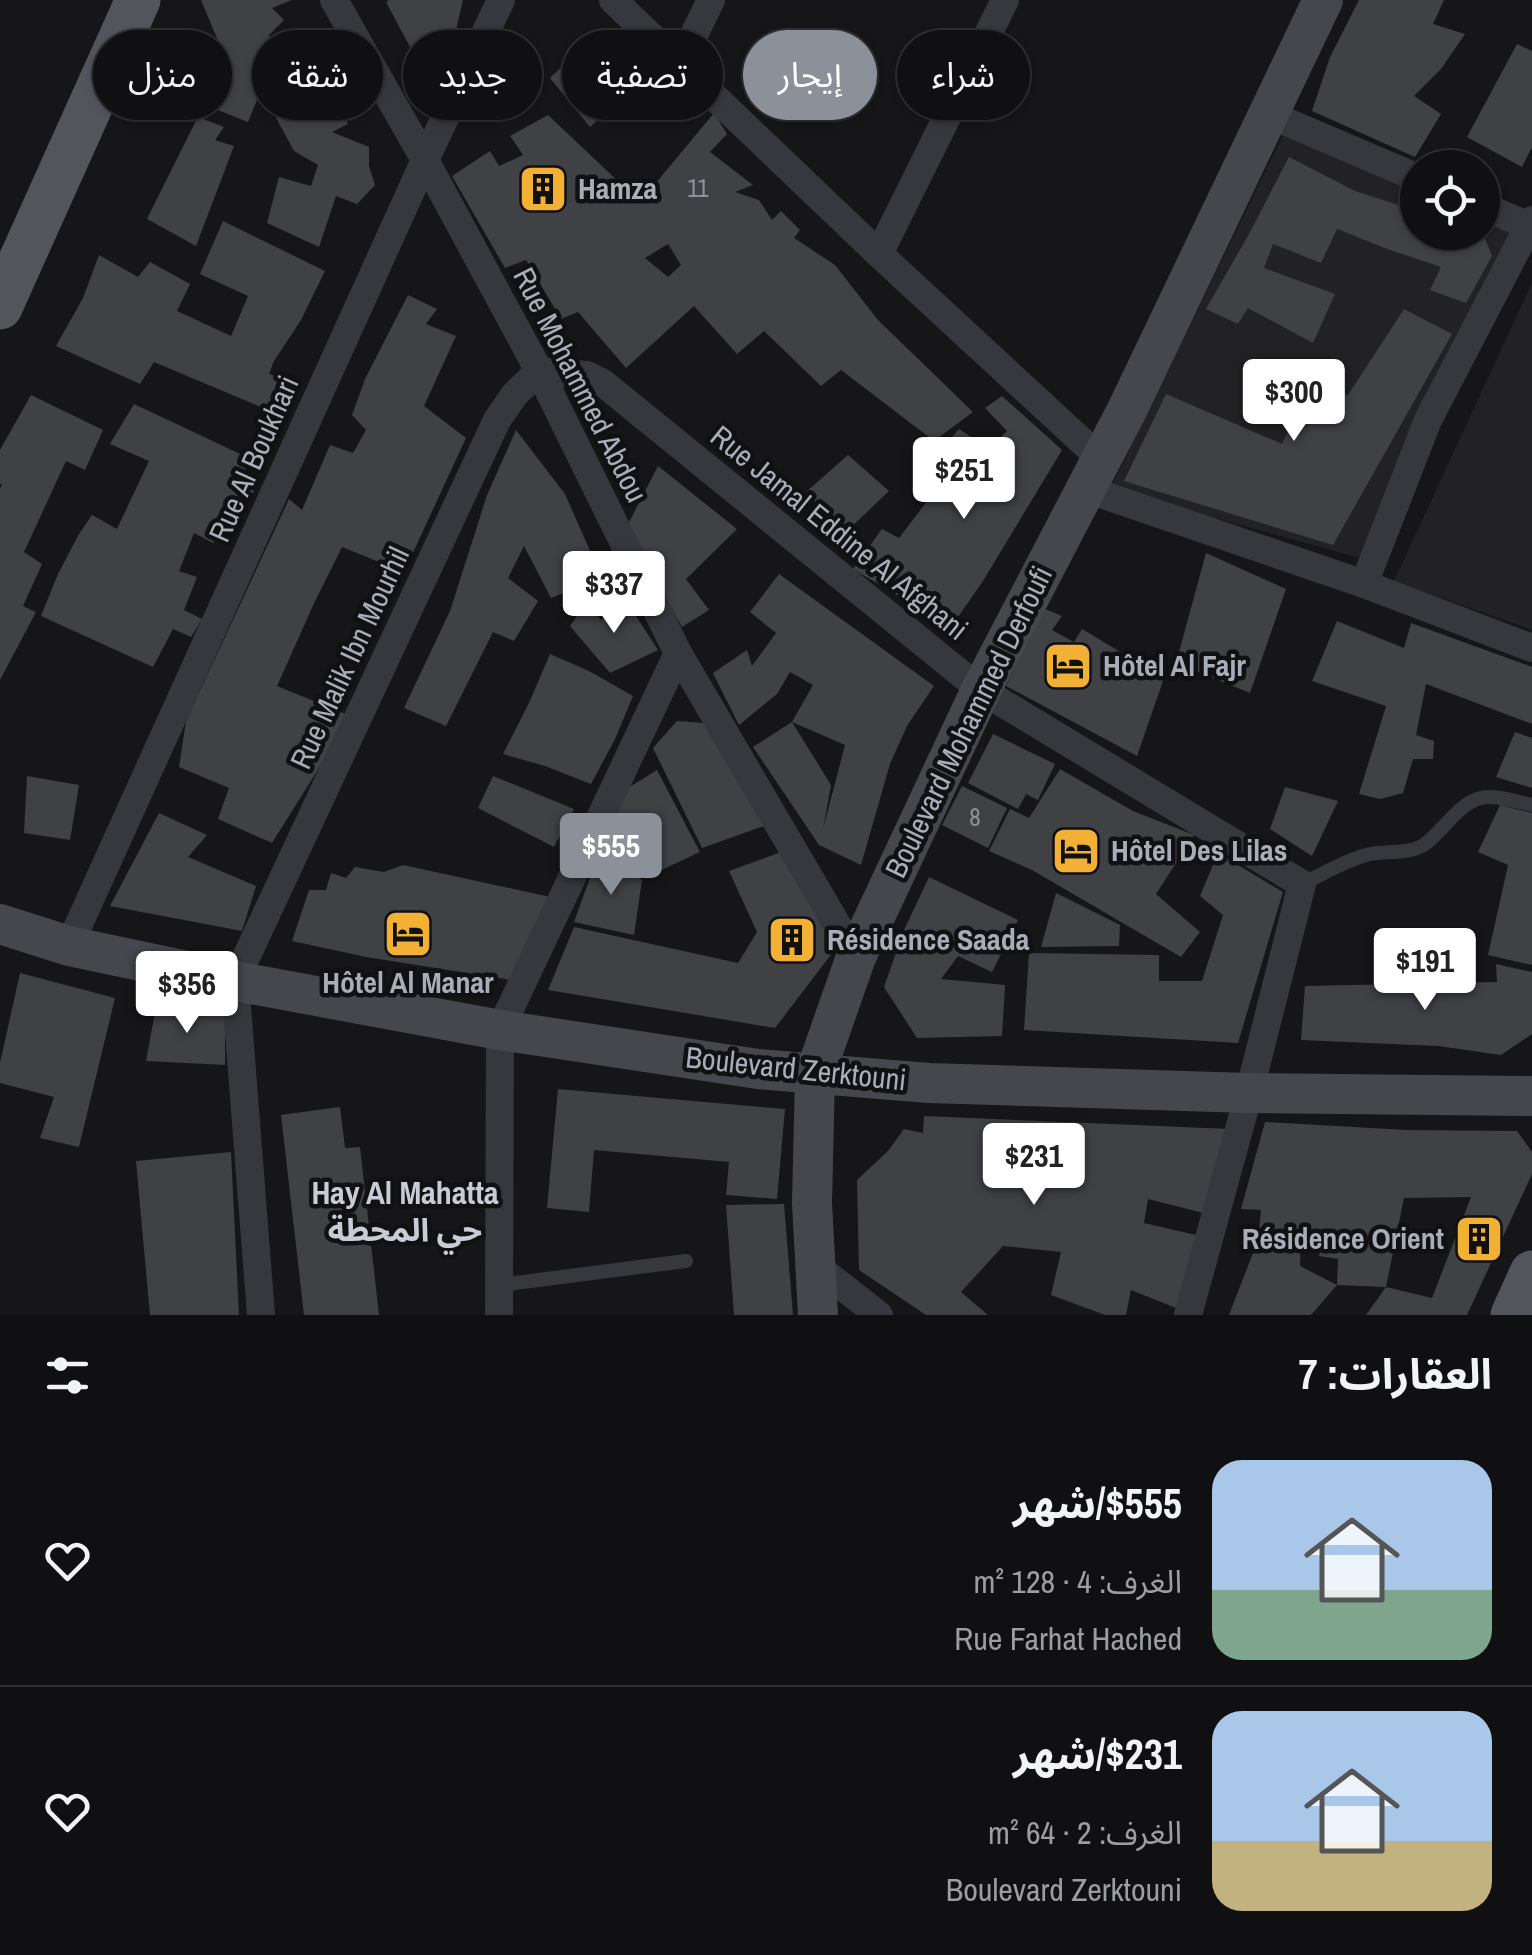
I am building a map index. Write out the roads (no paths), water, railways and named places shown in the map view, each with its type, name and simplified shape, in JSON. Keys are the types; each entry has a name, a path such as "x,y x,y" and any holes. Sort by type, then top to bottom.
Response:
{"main road":[{"path":"0,306 138,0"},
{"path":"1514,1315 1532,1274"}],"street":[{"name":"Rue Mohammed Abdou","path":"334,0 538,371 678,652 856,957"},
{"name":"Rue Al Boukhari","path":"69,946 501,0"},
{"path":"614,0 645,30"},
{"path":"697,30 712,0"},
{"path":"879,254 1005,0"},
{"name":"Boulevard Mohammed Derfoufi","path":"818,1315 812,1203 815,1074 856,957 922,831 981,690 1152,359 1323,0"},
{"path":"723,104 879,254 1094,474 1532,648"},
{"path":"1268,114 1400,170"},
{"path":"1364,584 1428,420 1531,224 1500,213"},
{"name":"Rue Jamal Eddine Al Afghani","path":"538,371 587,374 603,383 981,690 1302,884"},
{"name":"Rue Malik Ibn Mourhil","path":"235,981 498,420 515,394 538,371"},
{"path":"499,1315 500,1030 678,652"},
{"path":"1188,1315 1302,884"},
{"name":"Boulevard Zerktouni","path":"0,924 69,946 235,981 500,1030 758,1069 929,1083 1532,1096"},
{"name":"Boulevard Zerktouni","path":"0,940 69,946"},
{"path":"235,981 261,1315"},
{"path":"815,1265 879,1315"}],"lane":[{"path":"1302,884 1362,856 1422,846 1475,798 1494,796 1532,805"},
{"path":"500,1284 686,1261"}],"place":[{"name":"Hamza","path":"543,189"},
{"name":"Hôtel Al Fajr","path":"1068,666"},
{"name":"Hôtel Des Lilas","path":"1076,851"},
{"name":"Hôtel Al Manar","path":"408,934"},
{"name":"Résidence Saada","path":"792,940"},
{"name":"Résidence Orient","path":"1479,1239"}],"district":[{"name":"Hay Al Mahatta حي المحطة","path":"405,1212"}]}
